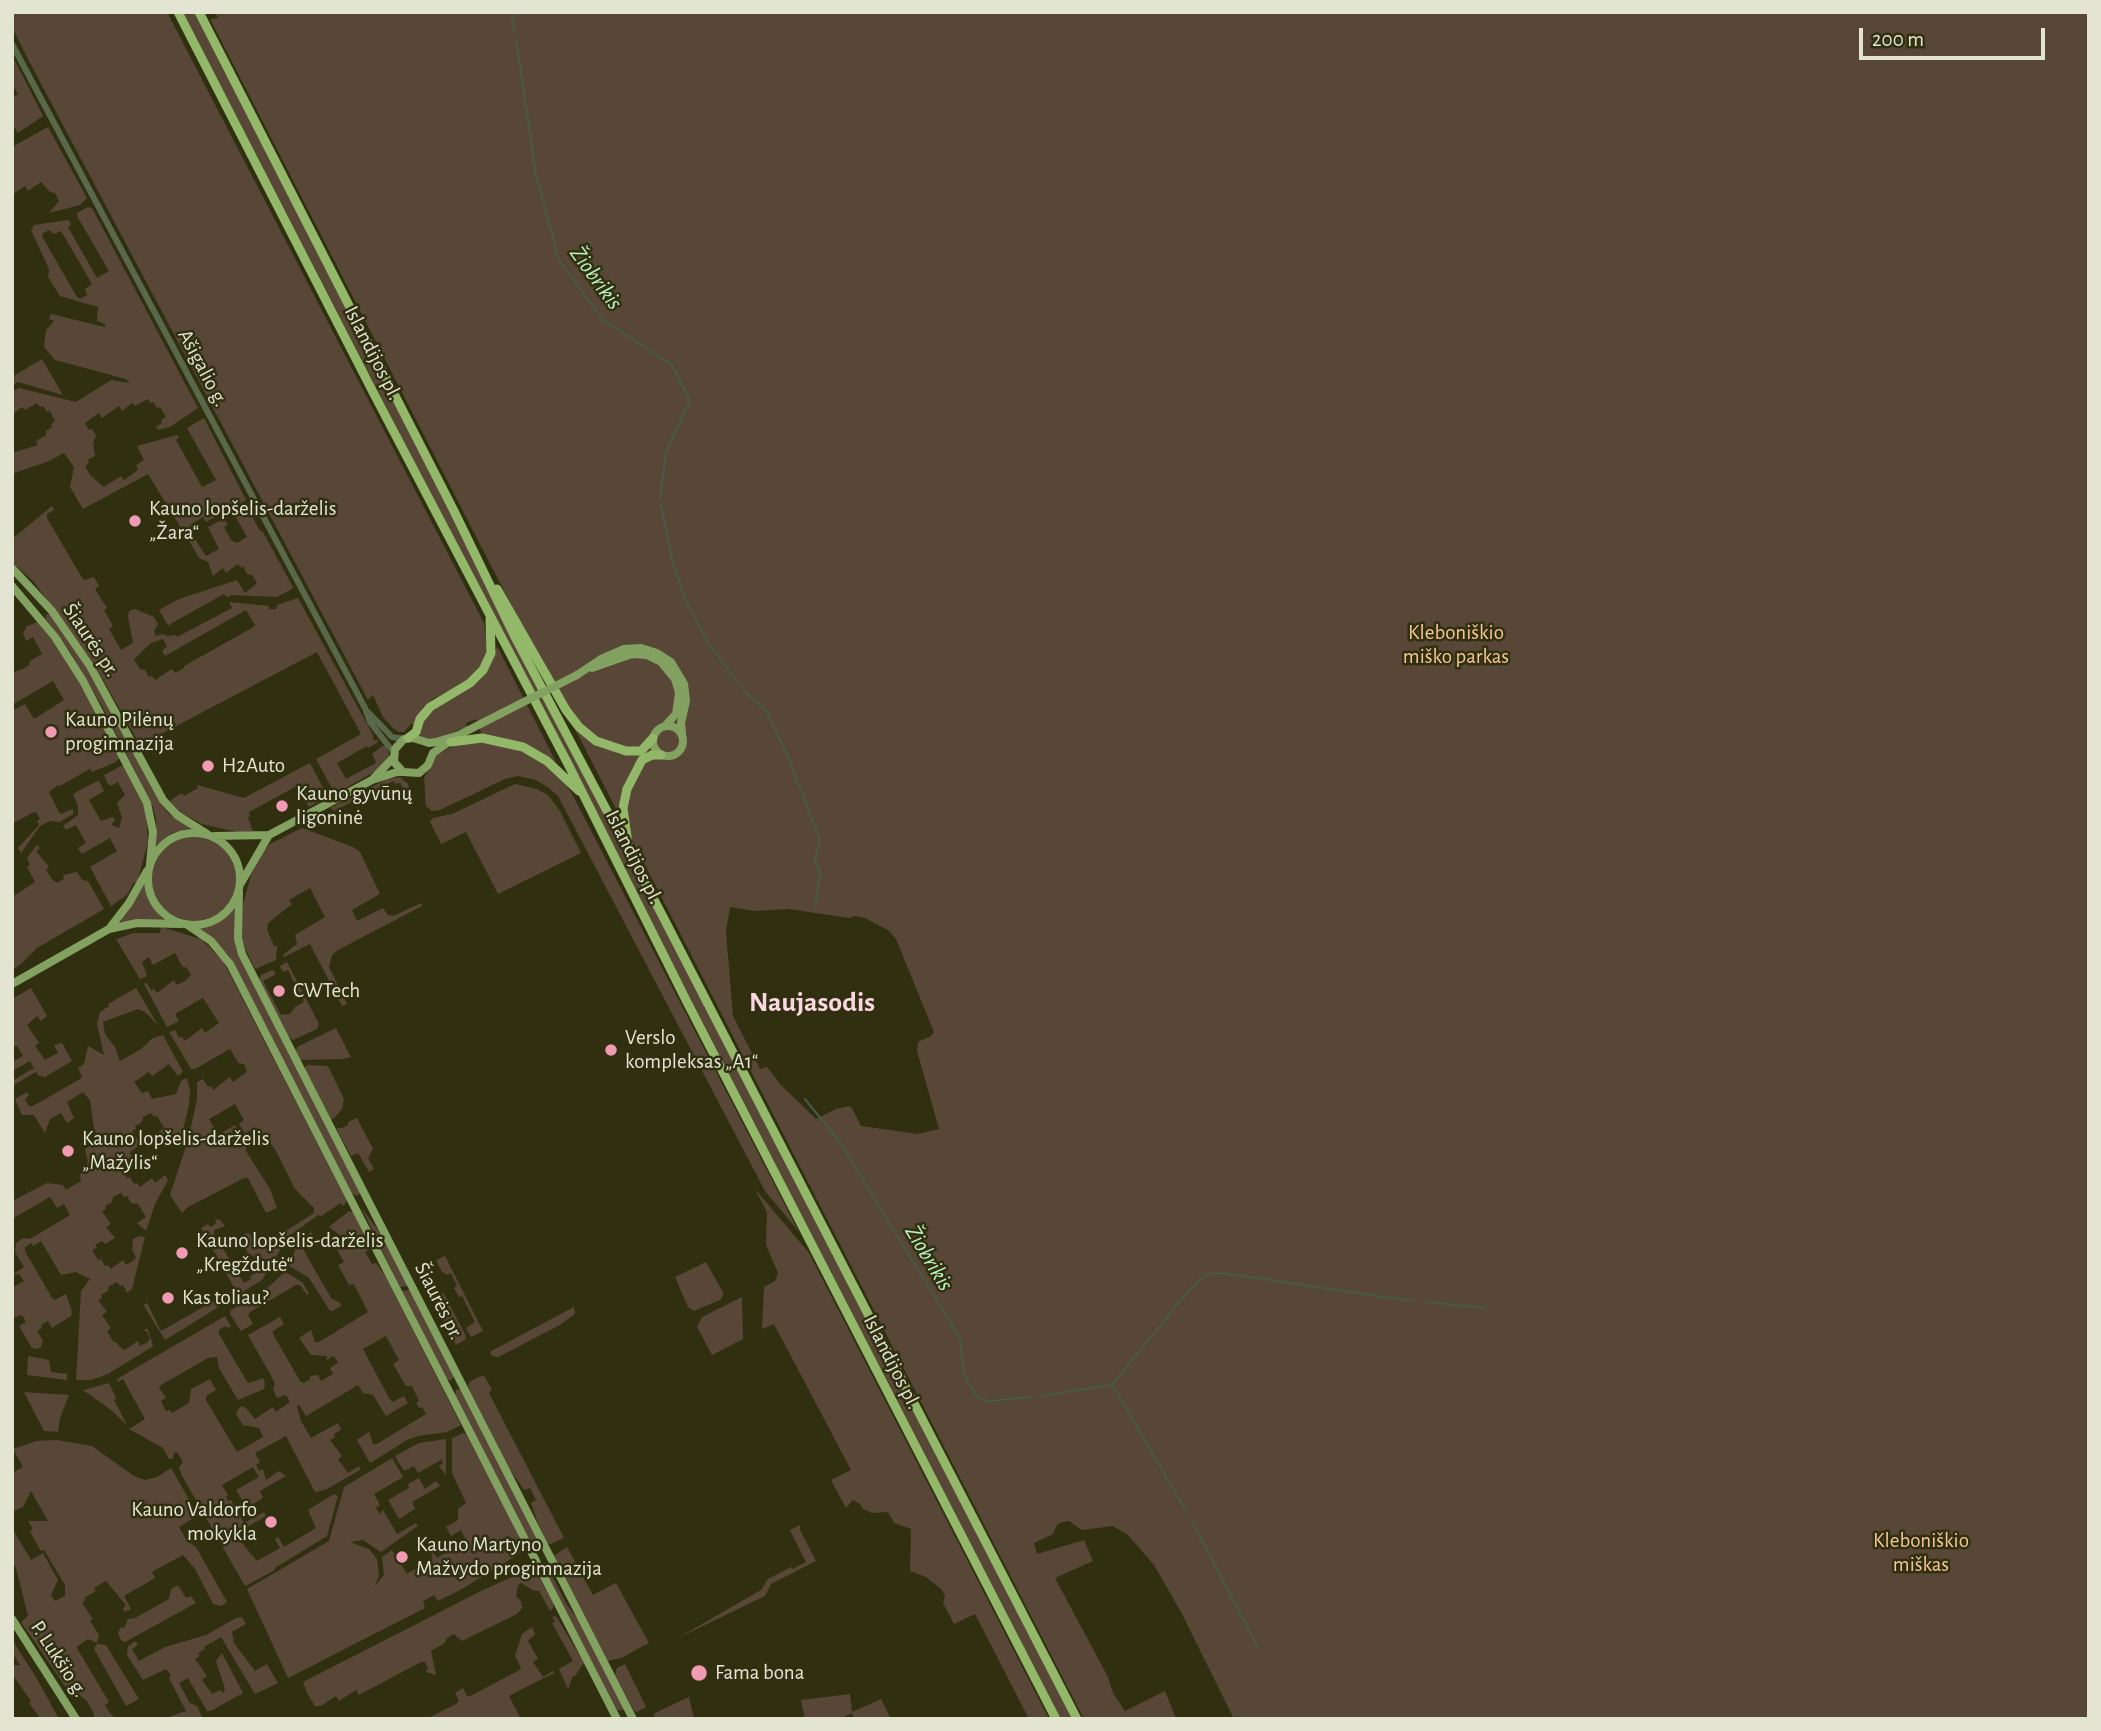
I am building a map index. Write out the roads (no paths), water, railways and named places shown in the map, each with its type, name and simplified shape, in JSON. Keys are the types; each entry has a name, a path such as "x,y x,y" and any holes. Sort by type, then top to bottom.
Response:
{"highway":[{"name":"Islandijos pl.","path":"178,12 490,613 1056,1719"},
{"name":"Islandijos pl.","path":"199,12 516,639 1077,1719"},
{"path":"469,542 538,657 566,710 579,727 596,741 626,751 641,751 653,738"},
{"path":"406,739 416,732 420,719 430,706 470,683 483,670 491,653 490,613"},
{"path":"455,739 496,739 523,747 547,761 583,794"},
{"path":"631,856 623,819 627,789 642,760 648,755 661,755"}],"main road":[{"name":"Šiaurės pr.","path":"12,568 47,605 90,666 163,800 177,815 209,835"},
{"name":"Šiaurės pr.","path":"12,586 37,614 83,681 147,803 152,823 150,864"},
{"path":"37,614 47,605"},
{"path":"109,929 129,903 158,850 170,840 184,834 268,835 372,780 397,772 419,773 433,753 455,739 590,668 632,654 647,655 661,662 671,672 680,693 676,714 653,738 654,748 661,755 671,757 678,753 684,741 681,723 686,701 684,684 677,669 664,657 641,648 624,649 601,659 590,668"},
{"path":"665,726 674,727 682,733"},
{"path":"372,780 394,755 397,745 406,739 436,742 455,739"},
{"path":"423,741 429,749 430,758"},
{"path":"394,755 396,766 403,772"},
{"path":"209,835 226,846 236,860 239,889"},
{"path":"12,984 109,929 137,923 203,924 219,918 231,906 268,835"},
{"path":"150,864 148,877 152,898 165,915 185,924"},
{"name":"Šiaurės pr.","path":"239,889 238,939 242,954 633,1719"},
{"name":"Šiaurės pr.","path":"185,924 211,941 230,964 617,1719"},
{"path":"447,1388 460,1381"},
{"name":"P. Lukšio g.","path":"12,1619 76,1719"}],"street":[{"name":"Ašigalio g.","path":"12,44 365,708 373,728 394,755"},
{"name":"Ašigalio g.","path":"365,708 392,737 406,739"}],"waterway":[{"name":"Žiobrikis","path":"515,32 512,21 517,12"},
{"name":"Žiobrikis","path":"516,39 536,175 559,260 603,320 672,365 690,401 666,452 660,498"},
{"name":"Žiobrikis","path":"661,505 673,563 686,601 708,643 746,693 767,712 820,839 815,860 820,872 815,908"},
{"name":"Žiobrikis","path":"805,1099 839,1141 960,1338 964,1375 976,1396 988,1401 1031,1397"},
{"path":"1112,1385 1186,1294 1209,1274 1222,1273 1412,1301"},
{"path":"1427,1302 1484,1308"},
{"name":"Žiobrikis","path":"1042,1396 1111,1385"},
{"name":"Žiobrikis","path":"1113,1386 1186,1511"},
{"name":"Žiobrikis","path":"1193,1523 1258,1648"}],"place":[{"name":"Kauno lopšelis-darželis „Žara“","path":"135,521"},
{"name":"Kauno Pilėnų progimnazija","path":"51,732"},
{"name":"H2Auto","path":"208,766"},
{"name":"Kauno gyvūnų ligoninė","path":"282,806"},
{"name":"CWTech","path":"279,991"},
{"name":"Verslo kompleksas „A1“","path":"611,1050"},
{"name":"Kauno lopšelis-darželis „Mažylis“","path":"68,1151"},
{"name":"Kauno lopšelis-darželis „Kregždutė“","path":"182,1253"},
{"name":"Kas toliau?","path":"168,1298"},
{"name":"Kauno Valdorfo mokykla","path":"271,1522"},
{"name":"Kauno Martyno Mažvydo progimnazija","path":"402,1557"},
{"name":"Fama bona","path":"699,1673"}],"district":[{"name":"Naujasodis","path":"812,1003"}],"park label":[{"name":"Kleboniškio miško parkas","path":"1456,645"},
{"name":"Kleboniškio miškas","path":"1921,1553"}]}
